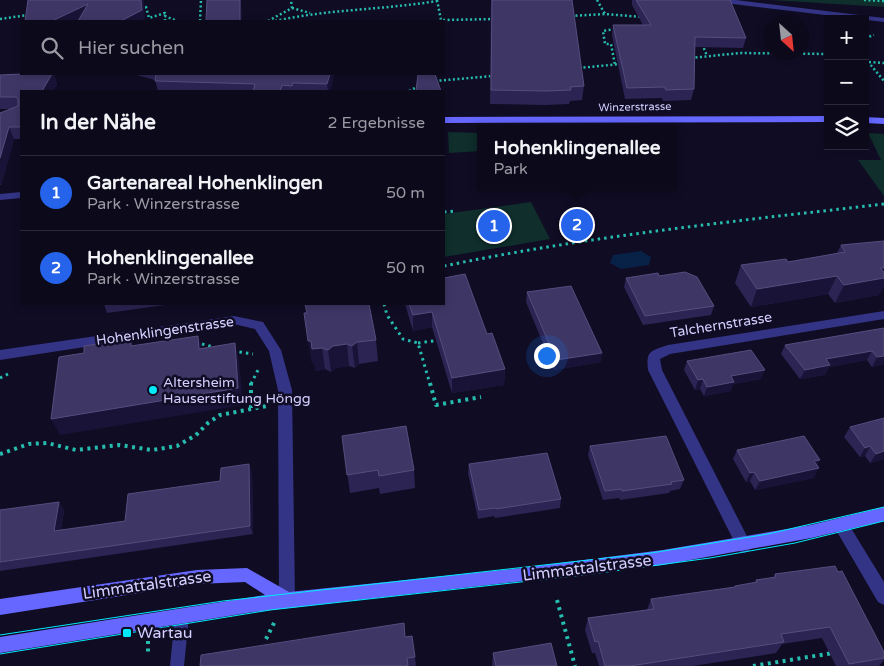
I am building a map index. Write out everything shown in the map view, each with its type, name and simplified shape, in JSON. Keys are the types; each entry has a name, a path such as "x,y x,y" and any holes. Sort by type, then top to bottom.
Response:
{"street":[{"path":"716,0 884,20"},
{"name":"Winzerstrasse","path":"445,120 824,119"},
{"path":"869,120 884,121"},
{"path":"0,197 20,195"},
{"name":"Talchernstrasse","path":"744,546 656,370 653,357 668,350 884,315"},
{"name":"Hohenklingenstrasse","path":"0,354 234,320 259,325 275,350 285,390 287,600"},
{"name":"Limmattalstrasse","path":"0,645 287,600 652,560 744,546 884,514"},
{"path":"841,525 884,597"},
{"name":"Limmattalstrasse","path":"0,607 197,576 247,574 287,600"}],"lane":[{"path":"177,666 182,616"}],"path":[{"path":"200,20 201,0"},
{"path":"291,0 292,8"},
{"path":"597,0 604,14"},
{"path":"864,0 884,1"},
{"path":"280,20 311,13 412,5 437,1 441,20 495,19"},
{"path":"138,8 146,7 149,18 165,13 165,16 175,20"},
{"path":"270,20 292,8 311,13"},
{"path":"565,16 604,14 642,17"},
{"path":"0,19 29,15"},
{"path":"165,16 166,20"},
{"path":"616,65 611,44 605,44 604,31 623,28"},
{"path":"707,56 703,46 710,44"},
{"path":"689,58 740,53 824,54"},
{"path":"869,62 884,63"},
{"path":"869,63 884,81"},
{"path":"576,68 625,64"},
{"path":"429,83 496,75"},
{"path":"411,90 422,84"},
{"path":"445,266 621,236 884,204"},
{"path":"445,212 457,211"},
{"path":"384,305 387,315 404,339 418,343 446,339"},
{"path":"418,343 436,405 481,397"},
{"path":"193,345 214,346 220,351"},
{"path":"228,351 252,352 255,356"},
{"path":"251,408 251,383 259,369 258,361"},
{"path":"0,378 13,373"},
{"path":"0,454 29,444 47,443 76,450 119,445 152,450 177,446 196,435 208,422 220,415 251,408 267,406 267,409"},
{"path":"557,600 575,666"},
{"path":"148,656 149,638"},
{"path":"875,647 884,645"},
{"path":"753,666 837,653"}],"green space":[{"path":"770,0 884,0 884,7"},
{"path":"448,132 477,133 477,151 449,153"},
{"path":"869,133 884,134 884,196 858,160 881,160"},
{"path":"531,202 550,239 445,257 445,214"}],"water":[{"path":"641,251 651,257 649,265 621,269 610,263 613,255"}],"building":[{"path":"28,0 141,0 142,10 123,20 79,20 88,4 54,20 25,20"},
{"path":"207,0 240,0 240,20 206,20"},
{"path":"492,0 572,0 584,86 570,87 571,90 491,90"},
{"path":"636,0 730,0 746,38 695,37 694,89 666,90 664,87 627,88 613,25 651,25"},
{"path":"0,75 51,75 43,90 20,90 20,127 9,127 0,158 0,113 18,106 18,99 16,97 0,97"},
{"path":"156,75 330,75 327,84 293,83 292,86 282,85 280,90 253,90 255,84 155,81"},
{"path":"418,75 435,75 441,90 416,90"},
{"path":"884,241 884,268 880,268 884,272 884,278 844,285 837,276 757,289 741,265 786,259 788,262 845,252 841,245"},
{"path":"685,272 697,277 714,306 645,316 626,278 658,273 659,276"},
{"path":"465,274 487,334 492,333 505,369 452,378 432,312 413,315 409,305 445,305 445,278"},
{"path":"571,286 602,353 556,360 527,292"},
{"path":"305,305 369,305 376,340 357,342 352,346 347,344 333,346 328,350 322,348 312,349 311,341 308,341 304,313 307,313"},
{"path":"884,328 884,356 877,357 872,351 826,359 830,365 805,370 785,345"},
{"name":"Altersheim Hauserstiftung Höngg","path":"198,336 199,349 235,343 238,388 51,419 59,357 84,353 84,346 131,339 131,346"},
{"path":"751,350 765,370 731,376 734,382 707,387 703,379 698,380 687,361"},
{"path":"884,418 884,451 876,454 870,446 865,448 850,427"},
{"path":"406,426 414,470 379,476 378,470 347,475 342,436"},
{"path":"666,436 684,480 671,482 672,484 622,491 621,489 605,491 590,446"},
{"path":"804,436 820,460 814,461 819,468 760,481 754,472 750,473 737,450"},
{"path":"547,453 561,499 479,510 469,464"},
{"path":"249,464 250,526 0,562 0,510 59,502 54,531 125,521 128,494 220,481 221,468"},
{"path":"835,566 838,572 842,571 884,652 884,658 849,664 830,627 781,634 784,642 630,666 605,666 598,641 595,642 588,618 654,609 651,599 735,587 757,582 756,580 776,577 775,574"},
{"path":"404,623 405,637 412,636 415,657 407,658 408,666 200,666 201,655"},
{"path":"551,643 557,666 496,666 493,653"}],"tram line":[{"path":"0,635 223,601 651,553 768,534 884,507"},
{"path":"0,654 270,610 592,574 710,558 795,543 884,521"}],"place":[{"name":"Hohenklingenallee","path":"577,225"},
{"name":"Gartenareal Hohenklingen","path":"494,226"},
{"name":"Altersheim Hauserstiftung Höngg","path":"153,390"},
{"name":"Wartau","path":"127,633"}]}
